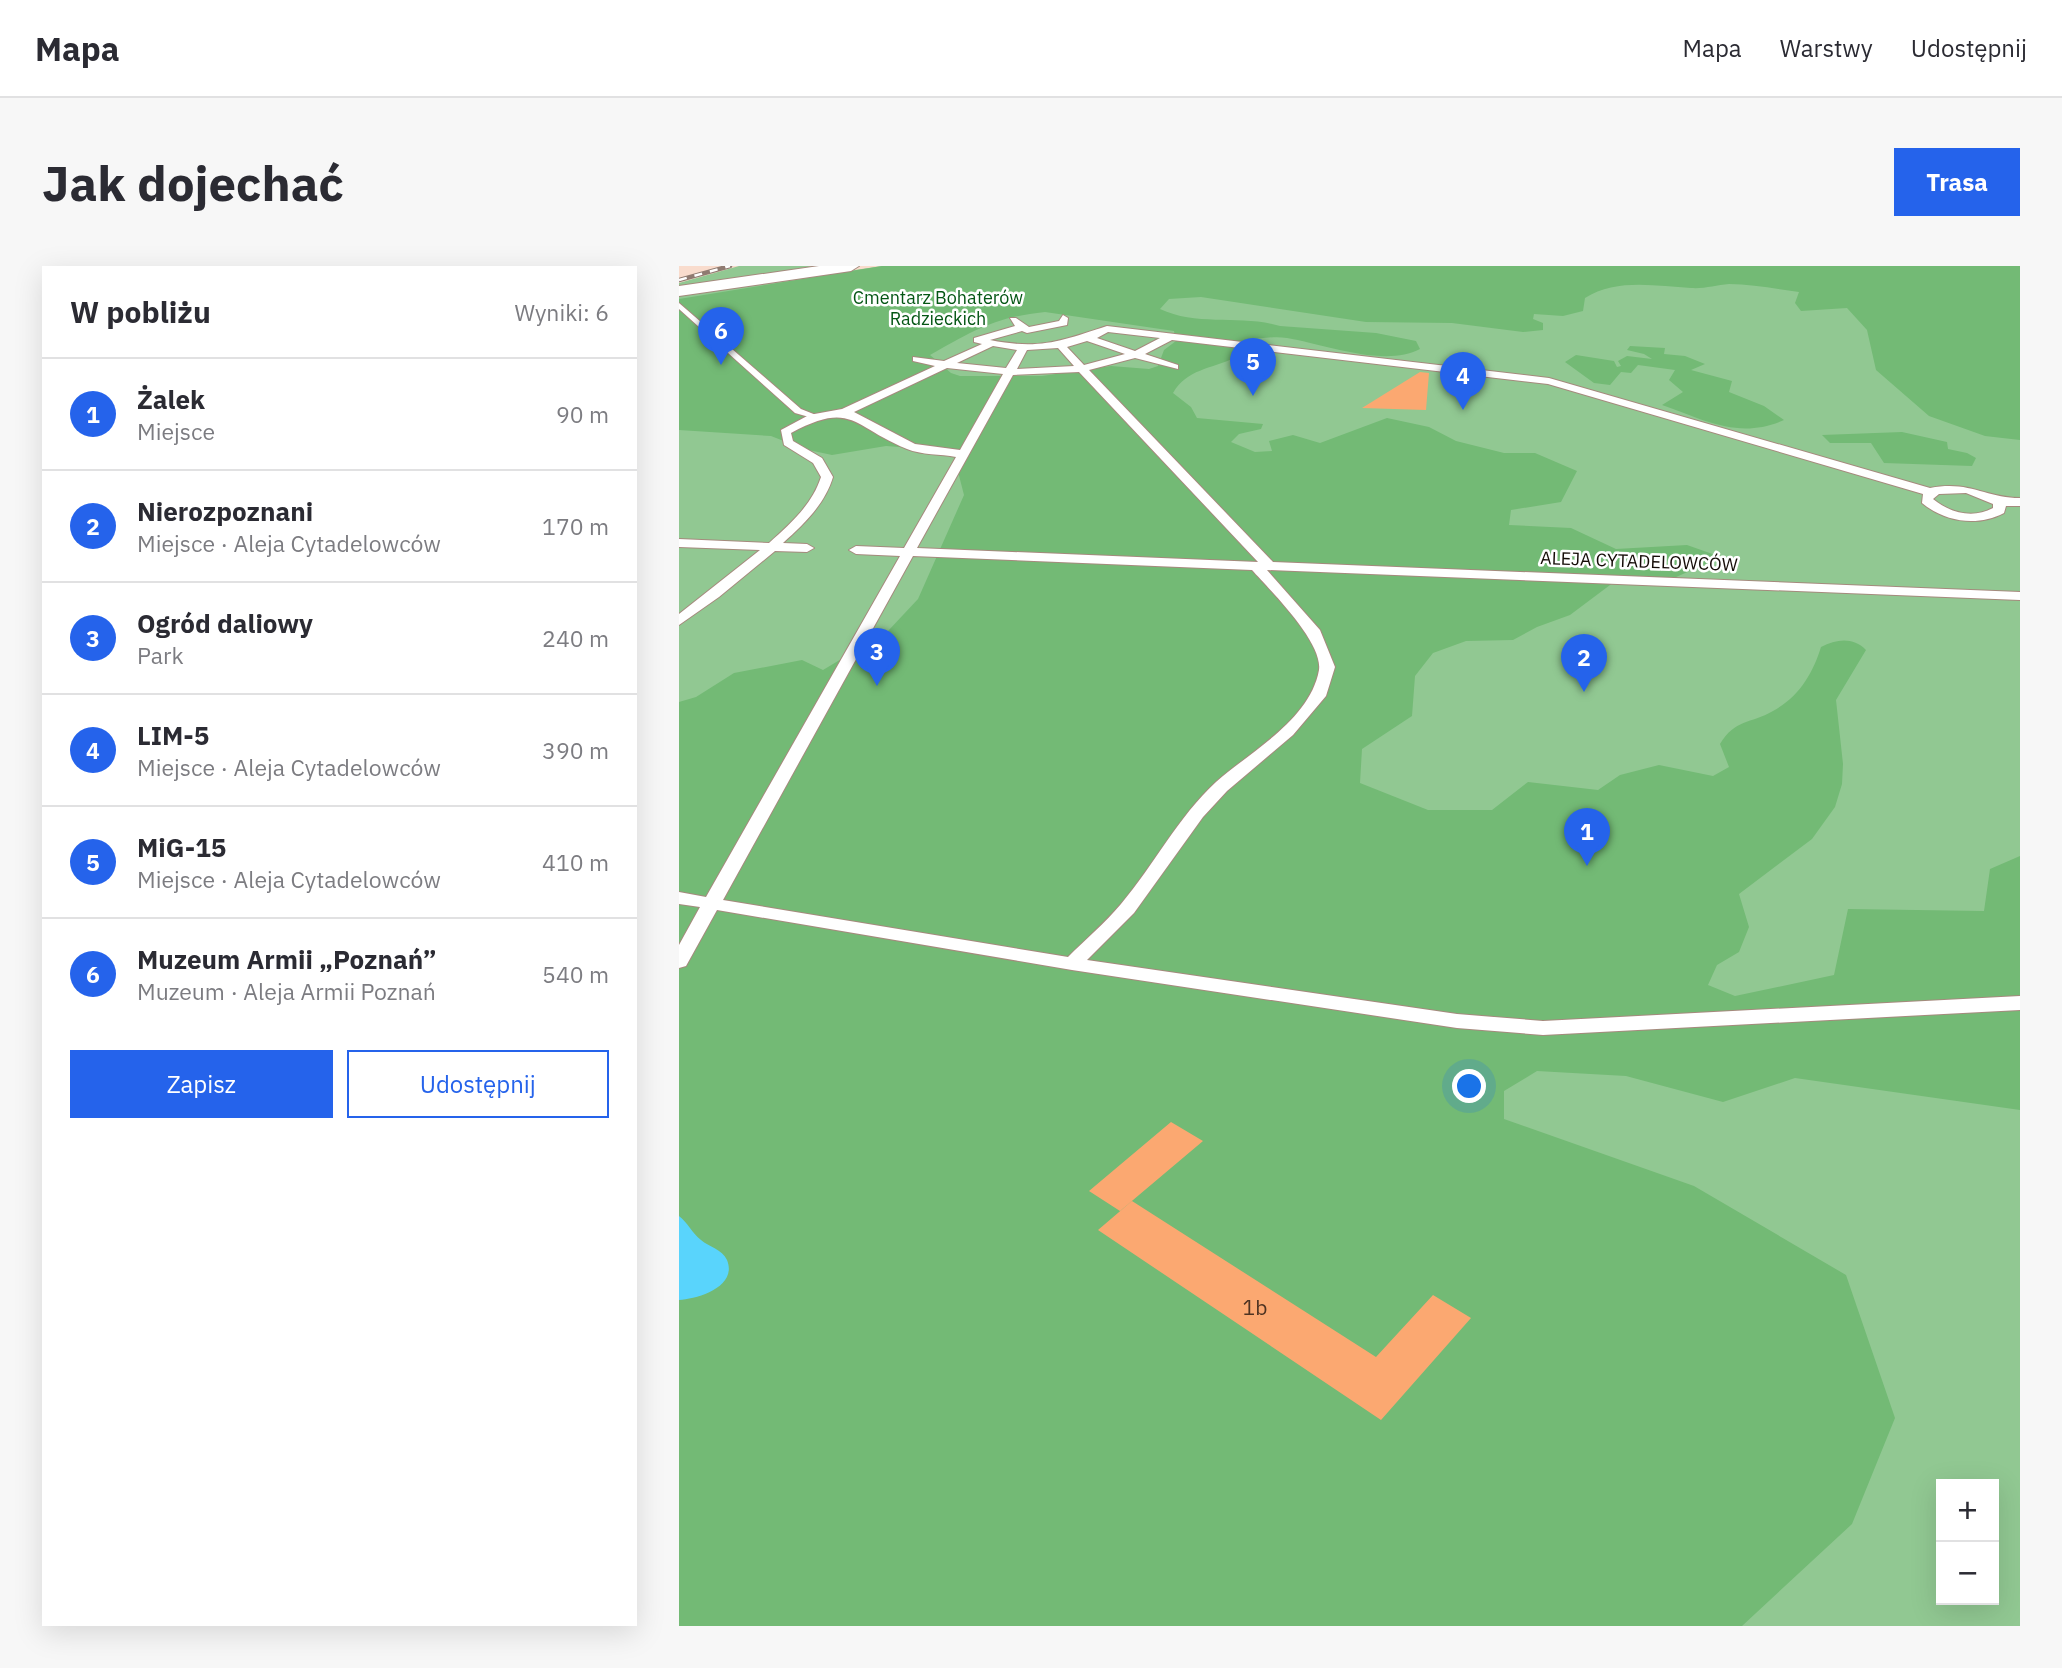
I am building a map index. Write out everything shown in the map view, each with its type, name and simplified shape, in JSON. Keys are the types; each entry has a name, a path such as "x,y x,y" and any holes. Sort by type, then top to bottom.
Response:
{"street":[{"path":"679,291 851,266"},
{"path":"1099,334 1061,322 978,340 1007,346 1040,346 1087,338 1099,334 1107,329 1549,381 1930,492 1946,488 1966,489 1986,494 1999,502 2020,502"},
{"path":"1029,327 1075,341"},
{"path":"1007,346 1029,327"},
{"path":"1029,327 1040,346"},
{"path":"917,359 944,366 1009,372 1081,367 1136,354 1171,336"},
{"path":"1087,338 1174,367"},
{"path":"679,621 772,546 818,500 826,485 827,474 819,462 788,443 785,432 813,417 845,412 990,344"},
{"path":"1059,344 1263,567 1313,629 1327,667 1321,688 1287,732 1221,787 1197,813 1127,909 1072,964"},
{"path":"679,962 1024,346"},
{"path":"845,412 912,447 963,454"},
{"path":"1930,492 1926,500 1934,508 1953,515 1991,515 2000,510 1999,502"},
{"path":"679,543 807,548"},
{"name":"ALEJA CYTADELOWCÓW","path":"856,550 2020,596"},
{"path":"679,898 1072,964 1444,1019 1543,1028 2020,1003"}],"lane":[{"path":"679,305 798,411 813,417"}],"green space":[{"path":"739,266 814,266 679,288 679,283"},
{"name":"Cmentarz Bohaterów Radzieckich","path":"882,266 2020,266 2020,1626 679,1626 679,296"},
{"name":"Cmentarz Bohaterów Radzieckich","path":"882,266 2020,266 2020,440 1985,436 1929,416 1876,370 1867,330 1847,308 1801,311 1795,303 1799,292 1738,284 1696,288 1623,286 1597,292 1585,298 1583,311 1563,316 1534,314 1533,319 1543,323 1543,330 1523,332 1452,323 1366,322 1201,297 1169,299 1160,309 1189,318 1376,333 1416,341 1420,349 1390,356 1354,353 1283,337 1254,339 1237,357 1192,374 1173,393 1191,407 1197,418 1263,424 1261,429 1239,434 1231,442 1255,452 1272,451 1269,441 1293,435 1320,443 1387,418 1429,427 1456,441 1504,453 1535,453 1577,471 1561,502 1511,510 1509,525 1571,528 1616,549 1687,545 1721,557 1674,578 1622,576 1570,615 1537,627 1513,640 1466,641 1433,653 1415,676 1412,716 1362,749 1360,783 1428,810 1492,810 1528,782 1598,790 1620,775 1659,765 1713,776 1729,767 1720,744 1731,730 1773,711 1790,699 1809,675 1821,647 1833,642 1850,641 1866,650 1836,700 1843,764 1842,784 1835,807 1812,839 1739,894 1749,927 1739,952 1717,965 1708,985 1735,996 1834,975 1848,909 1984,911 1990,869 2020,856 2020,1110 1795,1078 1723,1102 1626,1076 1537,1071 1504,1091 1504,1119 1694,1186 1846,1275 1895,1418 1852,1524 1742,1626 679,1626 679,702 696,697 734,673 802,660 823,670 888,631 918,599 964,495 954,456 940,450 886,446 832,455 804,449 771,436 679,430 679,299","holes":["1045,312 1174,331 1176,341 1164,350 1158,366 1149,369 1111,366 1042,376 960,376 951,373 930,355 998,321"]},
{"path":"1630,346 1665,348 1664,354 1685,356 1705,364 1691,370 1732,381 1729,392 1764,406 1784,420 1752,428 1722,426 1662,405 1683,392 1669,380 1675,370 1638,365 1631,373 1621,372 1610,385 1594,383 1565,362 1576,355 1614,361 1617,367 1621,366 1618,361 1627,356 1652,359 1627,350"},
{"path":"1902,432 1947,442 1948,449 1976,458 1972,466 1884,463 1871,443 1830,443 1822,435"}],"water":[{"path":"679,1216 701,1240 722,1253 729,1269 727,1278 714,1290 679,1300"}],"building":[{"path":"1420,372 1429,373 1426,410 1362,408"},
{"path":"1171,1122 1203,1141 1120,1211 1089,1191"},
{"path":"1132,1201 1376,1357 1433,1295 1471,1318 1381,1420 1098,1230"}],"railway":[{"path":"679,280 730,266"}],"place":[{"name":"Muzeum Armii „Poznań”","path":"721,365"},
{"name":"MiG-15","path":"1253,396"},
{"name":"LIM-5","path":"1463,410"},
{"name":"Ogród daliowy","path":"877,686"},
{"name":"Nierozpoznani","path":"1584,692"},
{"name":"Żalek","path":"1587,866"}]}
